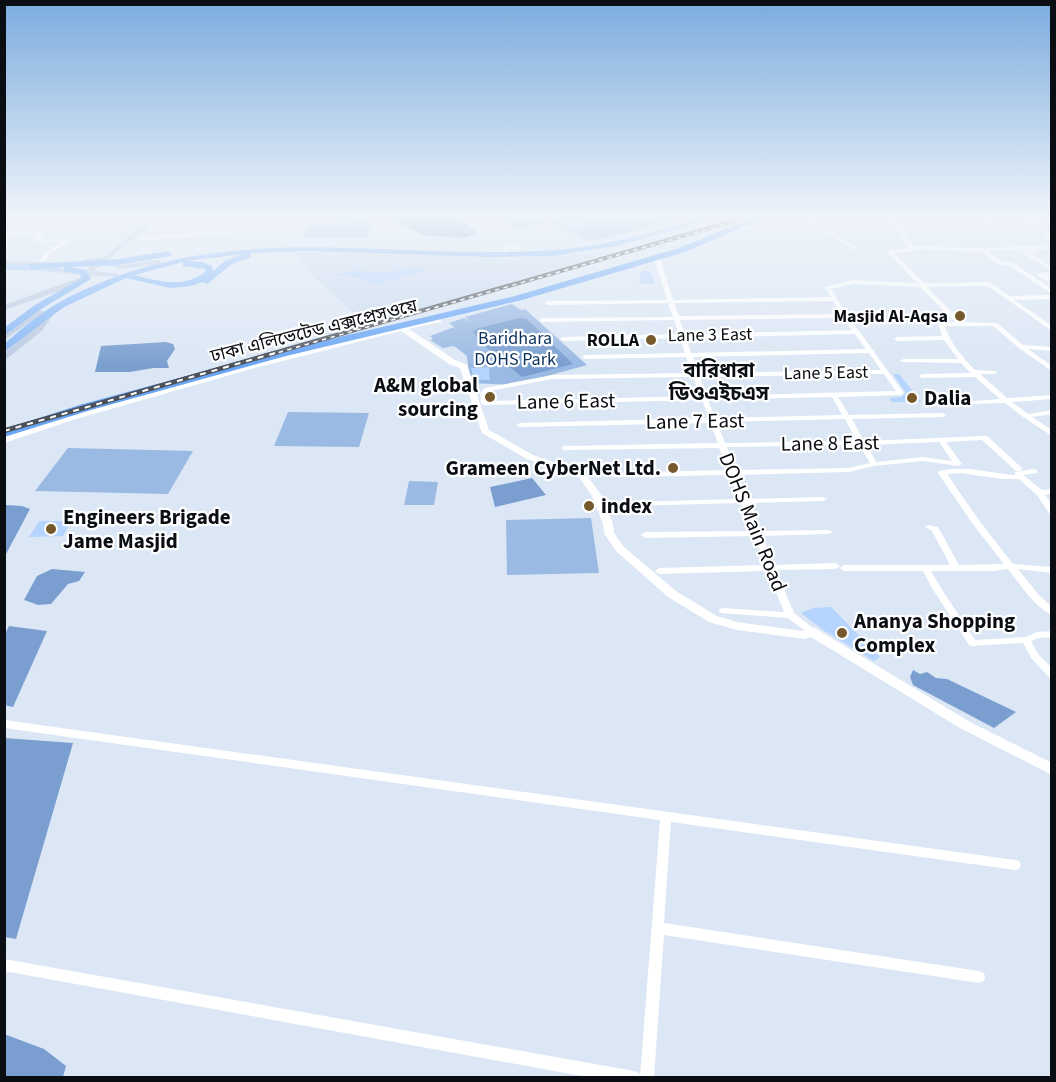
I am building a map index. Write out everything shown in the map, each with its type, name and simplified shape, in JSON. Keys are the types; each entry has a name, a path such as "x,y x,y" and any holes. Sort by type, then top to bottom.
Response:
{"highway":[{"path":"44,265 89,268 172,285 188,284 207,276 209,268 204,265"},
{"path":"51,291 91,278 115,275 145,265"},
{"path":"4,343 45,313 87,291 161,265"},
{"path":"132,274 175,265"},
{"path":"58,268 93,271 172,288 207,280 227,265"},
{"name":"ঢাকা এলিভেটেড এক্সপ্রেসওয়ে","path":"4,431 208,369 514,296 616,265"},
{"name":"ঢাকা এলিভেটেড এক্সপ্রেসওয়ে","path":"4,431 283,353 507,301 628,265"},
{"path":"4,335 38,307 87,279 83,272 58,268"},
{"path":"4,349 61,298 91,278"}],"main road":[{"path":"4,266 20,265"},
{"path":"4,266 91,278 101,265"},
{"path":"4,266 58,268"},
{"path":"4,308 51,291"},
{"path":"4,335 45,313"},
{"path":"4,358 40,328 45,313"}],"street":[{"path":"4,440 73,417 237,370 403,329 630,265"},
{"name":"DOHS Main Road","path":"659,265 704,398 790,615"},
{"path":"903,265 960,324"},
{"path":"1014,265 1036,280 1050,279"},
{"path":"1037,265 1050,279 1052,292"},
{"path":"885,372 827,290 830,286 858,280 923,285 989,284 1050,327"},
{"path":"1008,298 1052,297"},
{"path":"548,303 833,299"},
{"path":"542,320 845,316"},
{"path":"1052,369 1021,347 995,324 941,324 945,338 976,374 1025,416 1052,434"},
{"path":"403,329 452,362 464,367 485,431 530,457 582,475 597,496 608,524 609,533 620,549 672,594 713,619 737,626 808,633 965,725 1052,770"},
{"name":"Lane 3 East","path":"563,339 857,332"},
{"path":"897,339 945,338"},
{"path":"1021,347 1052,349"},
{"path":"585,357 872,351"},
{"path":"903,361 964,361"},
{"name":"Lane 5 East","path":"484,403 483,393 487,389 552,378 885,372"},
{"name":"Lane 6 East","path":"484,403 901,393 885,372"},
{"path":"922,376 994,372"},
{"path":"834,395 874,464"},
{"path":"973,403 1052,397"},
{"path":"1025,416 1052,412"},
{"name":"Lane 7 East","path":"520,425 943,415"},
{"name":"Lane 8 East","path":"566,448 861,443 987,438 1020,473"},
{"path":"614,475 849,470 874,464 885,465 923,459 958,464 941,440"},
{"path":"1034,471 1001,478 964,471 942,473 958,500 1010,566 1039,602 1052,612"},
{"path":"1020,473 1040,493 1052,511"},
{"path":"1040,493 1052,491"},
{"path":"629,504 823,499"},
{"path":"929,527 935,530 956,568"},
{"path":"645,535 829,531"},
{"path":"659,571 840,567 926,569 1010,566 1052,570"},
{"path":"926,569 935,590 958,618 972,643 1026,640 1037,635 1052,634"},
{"path":"723,611 790,615 808,633 960,730 1052,778"},
{"path":"1026,640 1034,656 1052,675"},
{"path":"4,724 1015,865"},
{"path":"647,1077 666,817"},
{"path":"658,928 979,977"},
{"path":"4,965 634,1077"}],"shaded area":[{"path":"304,265 568,265 366,324"},
{"path":"519,318 527,319 573,364 522,377 485,346 473,332 476,329"},
{"path":"166,342 173,344 175,349 167,361 169,368 130,372 95,372 101,346"},
{"path":"532,478 546,495 495,507 490,487"},
{"path":"5,505 30,509 5,556"},
{"path":"52,569 85,572 79,581 68,584 51,604 38,605 24,600 37,576"},
{"path":"9,626 47,631 13,707 4,705 5,634"},
{"path":"913,670 920,674 927,672 936,678 947,679 1016,712 994,728 913,685 910,677"},
{"path":"4,738 73,743 16,939 5,937"},
{"path":"4,1034 44,1049 66,1066 63,1077 5,1077"}],"green space":[{"name":"Baridhara DOHS Park","path":"512,304 521,310 525,309 587,365 514,385 470,383 467,356 454,346 443,348 430,340 433,339 430,336 454,327 449,323 464,318 472,323 465,317"},
{"path":"288,412 369,413 359,447 274,446"},
{"path":"68,448 193,451 168,494 35,491"},
{"path":"409,481 438,482 434,505 404,505"},
{"path":"591,518 599,573 507,575 506,520"}],"building":[{"path":"424,268 420,272 378,284 367,282 362,278 335,275 351,271 391,272"},
{"path":"646,270 651,272 655,284 639,283 640,272"},
{"path":"489,367 490,380 474,380 471,368"},
{"path":"893,374 899,374 921,402 892,402 889,398 901,397 906,393"},
{"name":"Engineers Brigade Jame Masjid","path":"39,521 72,521 63,536 29,537"},
{"name":"Ananya Shopping Complex","path":"831,607 880,657 874,661 823,630 801,613 813,608"}],"tram line":[{"path":"4,429 574,265"}],"railway":[{"path":"270,355 581,265"},
{"path":"4,431 275,353"}],"place":[{"name":"Masjid Al-Aqsa","path":"960,316"},
{"name":"ROLLA","path":"651,340"},
{"name":"A&M global sourcing","path":"490,397"},
{"name":"Dalia","path":"912,398"},
{"name":"Grameen CyberNet Ltd.","path":"673,468"},
{"name":"index","path":"589,506"},
{"name":"Engineers Brigade Jame Masjid","path":"51,529"},
{"name":"Ananya Shopping Complex","path":"842,633"}],"district":[{"name":"বারিধারা ডিওএইচএস","path":"719,382"}]}
